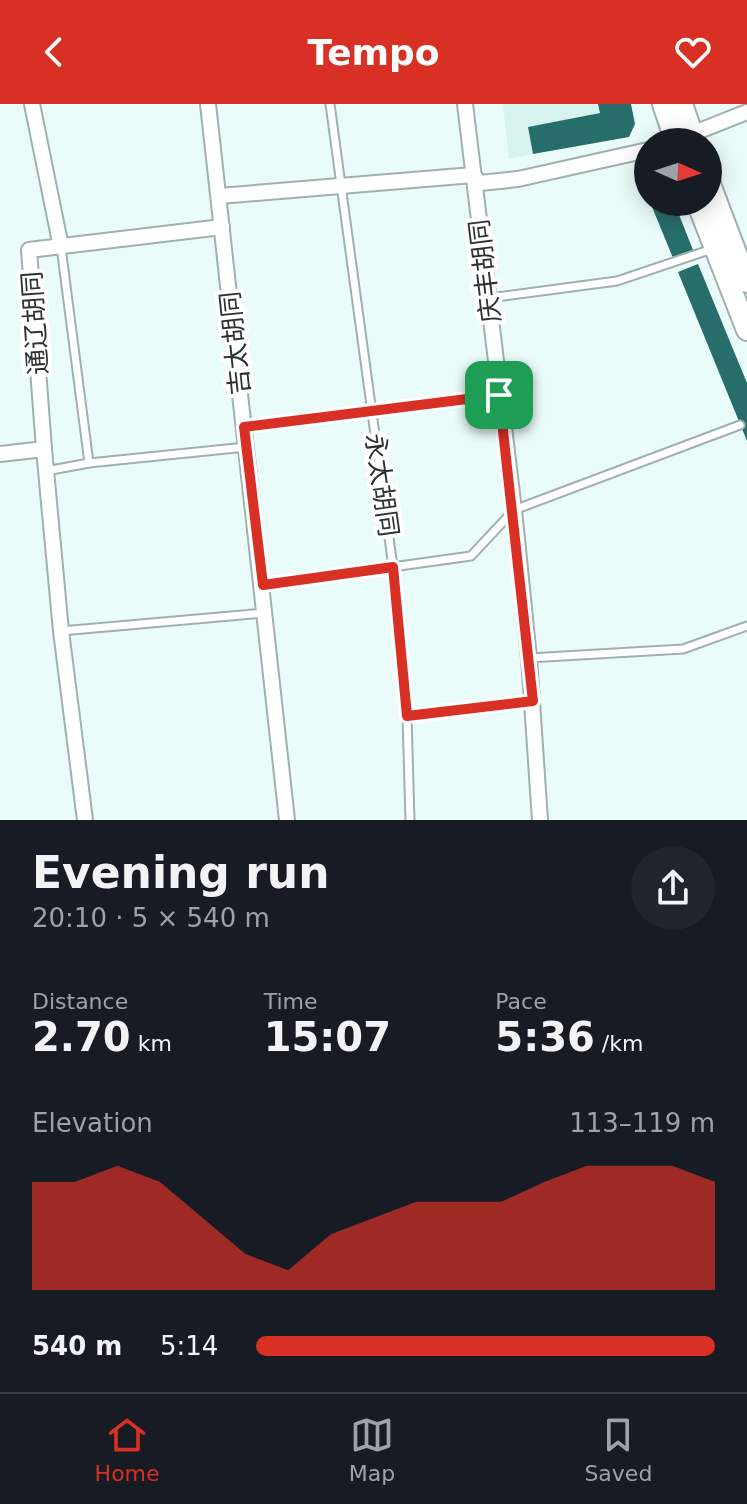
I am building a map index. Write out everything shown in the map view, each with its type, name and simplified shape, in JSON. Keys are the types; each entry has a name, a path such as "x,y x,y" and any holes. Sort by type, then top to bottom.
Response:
{"main road":[{"path":"663,104 676,128"},
{"path":"682,104 682,128"},
{"path":"703,216 747,330"},
{"path":"722,216 747,282"}],"street":[{"path":"32,104 61,247"},
{"name":"吉太胡同","path":"208,104 287,820"},
{"name":"庆丰胡同","path":"465,104 514,510 533,701 540,820"},
{"path":"710,128 747,112"},
{"path":"219,196 473,175 480,183 518,179 634,153"},
{"name":"通辽胡同","path":"44,449 29,250 222,227"},
{"path":"0,454 44,449 61,631 85,820"}],"lane":[{"name":"永太胡同","path":"330,104 393,567 407,716 410,820"},
{"path":"61,247 89,463"},
{"path":"489,298 617,281 716,248"},
{"path":"244,427 499,395"},
{"path":"263,585 471,556 514,510 740,425"},
{"path":"46,471 89,463 246,447"},
{"path":"61,631 266,613"},
{"path":"529,658 683,649 747,626"},
{"path":"407,716 533,701"}],"shaded area":[{"path":"503,104 598,104 600,113 528,127 533,154 509,159"}],"building":[{"path":"598,104 631,104 635,124 629,137 533,154 528,127 600,113"},
{"path":"656,216 680,216 693,250 673,258"},
{"path":"698,264 747,383 747,441 678,272"}],"route":[{"path":"499,395 533,701 407,716 393,567 263,585 244,427 499,395"}]}
